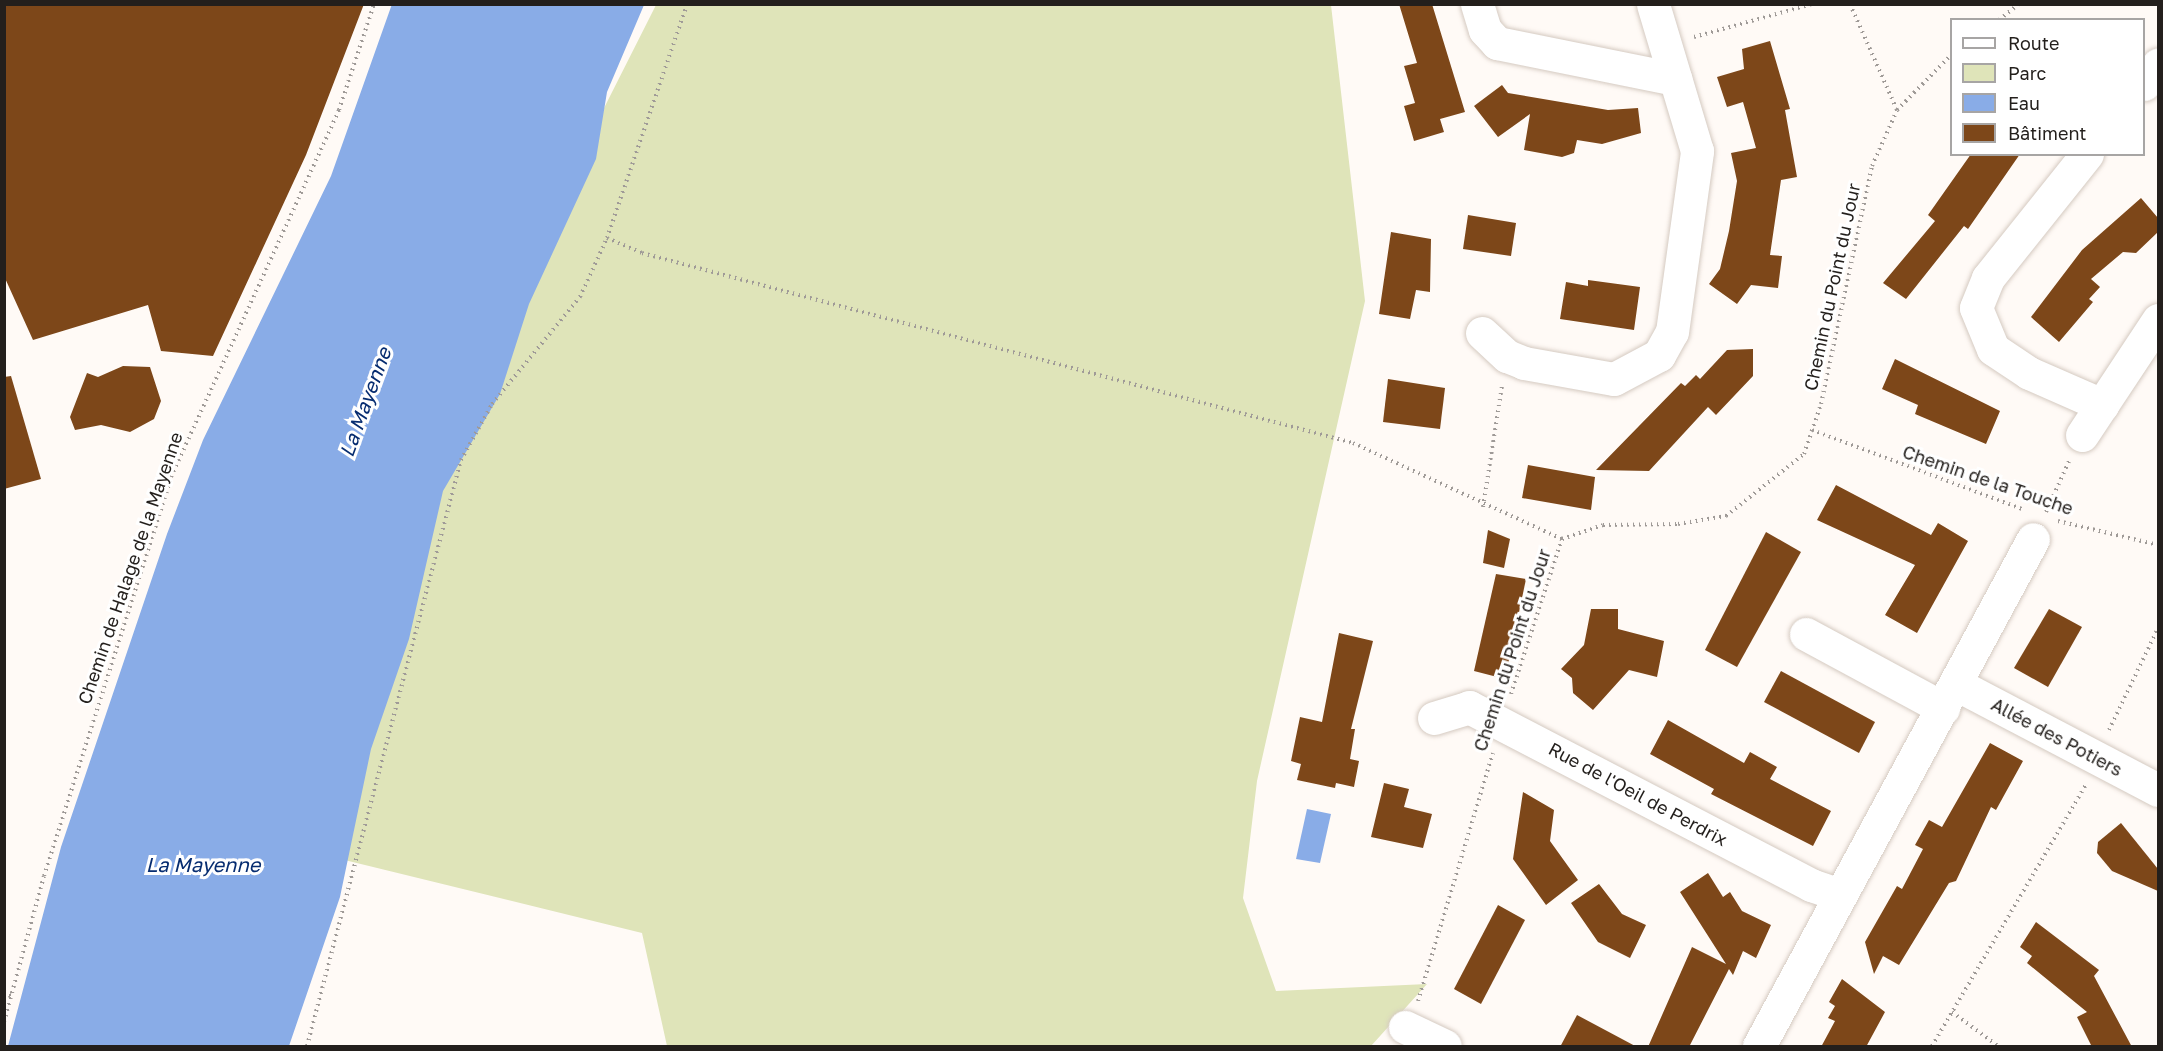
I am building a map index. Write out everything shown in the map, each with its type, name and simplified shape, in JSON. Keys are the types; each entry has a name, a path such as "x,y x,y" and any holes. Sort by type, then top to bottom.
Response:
{"street":[{"path":"1478,4 1485,30 1497,44 1675,79"},
{"path":"1482,333 1507,356 1614,379 1639,369 1663,347 1672,332 1697,151 1653,4"},
{"path":"2145,83 2158,65"},
{"path":"2085,156 1988,278 1976,308 1993,349 2029,373 2102,405"},
{"path":"2082,435 2158,320"},
{"path":"1759,1047 1950,696 2034,520"},
{"path":"1806,633 1950,696"},
{"name":"Allée des Potiers","path":"1950,696 2100,760 2158,790"},
{"name":"Rue de l'Oeil de Perdrix","path":"1434,718 1470,707 1811,885 1840,895"},
{"path":"1405,1027 1444,1047"}],"path":[{"name":"Chemin de Halage de la Mayenne","path":"4,1022 13,997 44,876 171,477 339,110 374,4"},
{"path":"307,1047 461,460 492,404 580,297 607,238 687,4"},
{"path":"1665,44 1812,4"},
{"path":"1851,4 1897,110"},
{"path":"2002,18 2019,4"},
{"name":"Chemin du Point du Jour","path":"1405,1027 1427,984 1502,722 1562,539 1603,525 1678,524 1726,516 1804,454 1812,430 1872,166 1897,110 1950,56"},
{"path":"607,238 642,253 1353,442 1483,507 1562,539"},
{"path":"1483,507 1507,356"},
{"name":"Chemin de la Touche","path":"1812,430 2034,520 2158,544"},
{"path":"2034,520 2082,435"},
{"path":"1932,1047 2100,760 2158,628"},
{"path":"4,992 13,997"},
{"path":"1952,1012 1998,1047"}],"green space":[{"path":"656,5 1331,5 1365,301 1257,781 1243,898 1276,991 1427,984 1371,1046 667,1046 642,933 320,854 438,437"}],"water":[{"name":"La Mayenne","path":"392,4 644,5 607,92 596,159 529,304 500,394 443,491 409,639 371,749 340,897 289,1046 8,1046 61,847 167,534 203,440 331,176"},
{"path":"1307,809 1331,814 1320,863 1296,859"}],"building":[{"path":"4,4 364,4 306,155 213,356 161,351 148,305 33,340 4,276"},
{"path":"1399,4 1432,4 1465,112 1440,119 1444,132 1414,141 1404,106 1415,103 1404,66 1417,63"},
{"path":"1770,41 1790,109 1785,110 1797,177 1781,180 1770,255 1782,256 1778,288 1751,285 1737,304 1709,284 1720,269 1729,231 1737,181 1731,153 1756,148 1743,102 1727,107 1717,77 1744,69 1742,49"},
{"path":"1502,85 1508,93 1608,110 1638,108 1641,133 1602,144 1577,140 1574,153 1562,157 1524,150 1530,114 1498,137 1474,106"},
{"path":"1970,156 2019,156 1968,229 1964,226 1906,299 1883,283 1935,221 1928,215"},
{"path":"2141,198 2158,218 2158,232 2136,253 2123,252 2091,279 2100,287 2089,299 2093,302 2059,342 2031,317 2082,250"},
{"path":"1468,215 1516,223 1511,256 1463,249"},
{"path":"1391,232 1431,239 1430,292 1416,290 1410,319 1379,314"},
{"path":"1588,280 1640,287 1634,330 1560,319 1566,282 1588,286"},
{"path":"1753,349 1753,376 1716,415 1708,407 1649,471 1596,470 1681,383 1685,386 1696,375 1700,379 1727,350"},
{"path":"1895,359 2000,411 1986,444 1915,414 1918,405 1882,389"},
{"path":"123,366 150,367 161,401 154,419 130,432 101,425 75,430 70,417 87,373 98,377"},
{"path":"11,376 41,479 4,489 4,377"},
{"path":"1388,379 1445,388 1440,429 1383,422"},
{"path":"1528,465 1595,477 1591,510 1522,498"},
{"path":"1836,485 1931,535 1938,523 1968,541 1917,633 1885,615 1915,565 1817,520"},
{"path":"1488,530 1510,539 1504,568 1483,563"},
{"path":"1766,532 1801,552 1737,667 1705,650"},
{"path":"1496,574 1526,579 1505,679 1474,671"},
{"path":"1591,609 1618,609 1618,629 1664,641 1657,677 1629,670 1593,710 1573,693 1572,678 1561,669 1584,645"},
{"path":"2049,609 2082,627 2048,687 2014,668"},
{"path":"1339,633 1373,641 1351,729 1355,729 1350,759 1359,761 1354,787 1336,783 1335,788 1297,780 1301,764 1291,761 1300,717 1322,722"},
{"path":"1781,671 1875,722 1859,753 1764,702"},
{"path":"1668,720 1744,763 1750,752 1777,767 1770,779 1831,811 1813,846 1711,794 1714,789 1650,754"},
{"path":"1990,743 2023,761 1996,810 1991,807 1956,881 1949,883 1899,965 1883,956 1874,974 1865,942 1897,886 1902,889 1923,849 1915,845 1929,820 1942,827"},
{"path":"1384,783 1409,789 1404,807 1432,814 1423,848 1371,837"},
{"path":"1523,792 1554,810 1550,841 1578,880 1546,905 1513,859"},
{"path":"2121,823 2158,869 2158,891 2112,871 2097,853 2098,842"},
{"path":"1708,873 1723,897 1730,892 1742,911 1771,925 1756,958 1743,951 1733,975 1729,969 1689,1047 1648,1047 1692,947 1726,964 1680,892"},
{"path":"1599,884 1622,914 1646,925 1630,958 1598,942 1571,903"},
{"path":"1498,905 1525,920 1481,1004 1454,989"},
{"path":"2036,922 2099,970 2094,976 2132,1047 2092,1047 2077,1017 2087,1012 2027,963 2032,956 2020,947"},
{"path":"1842,979 1885,1012 1866,1047 1821,1047 1835,1021 1828,1018 1835,1006 1829,1002"},
{"path":"1577,1015 1637,1047 1560,1047"}]}
